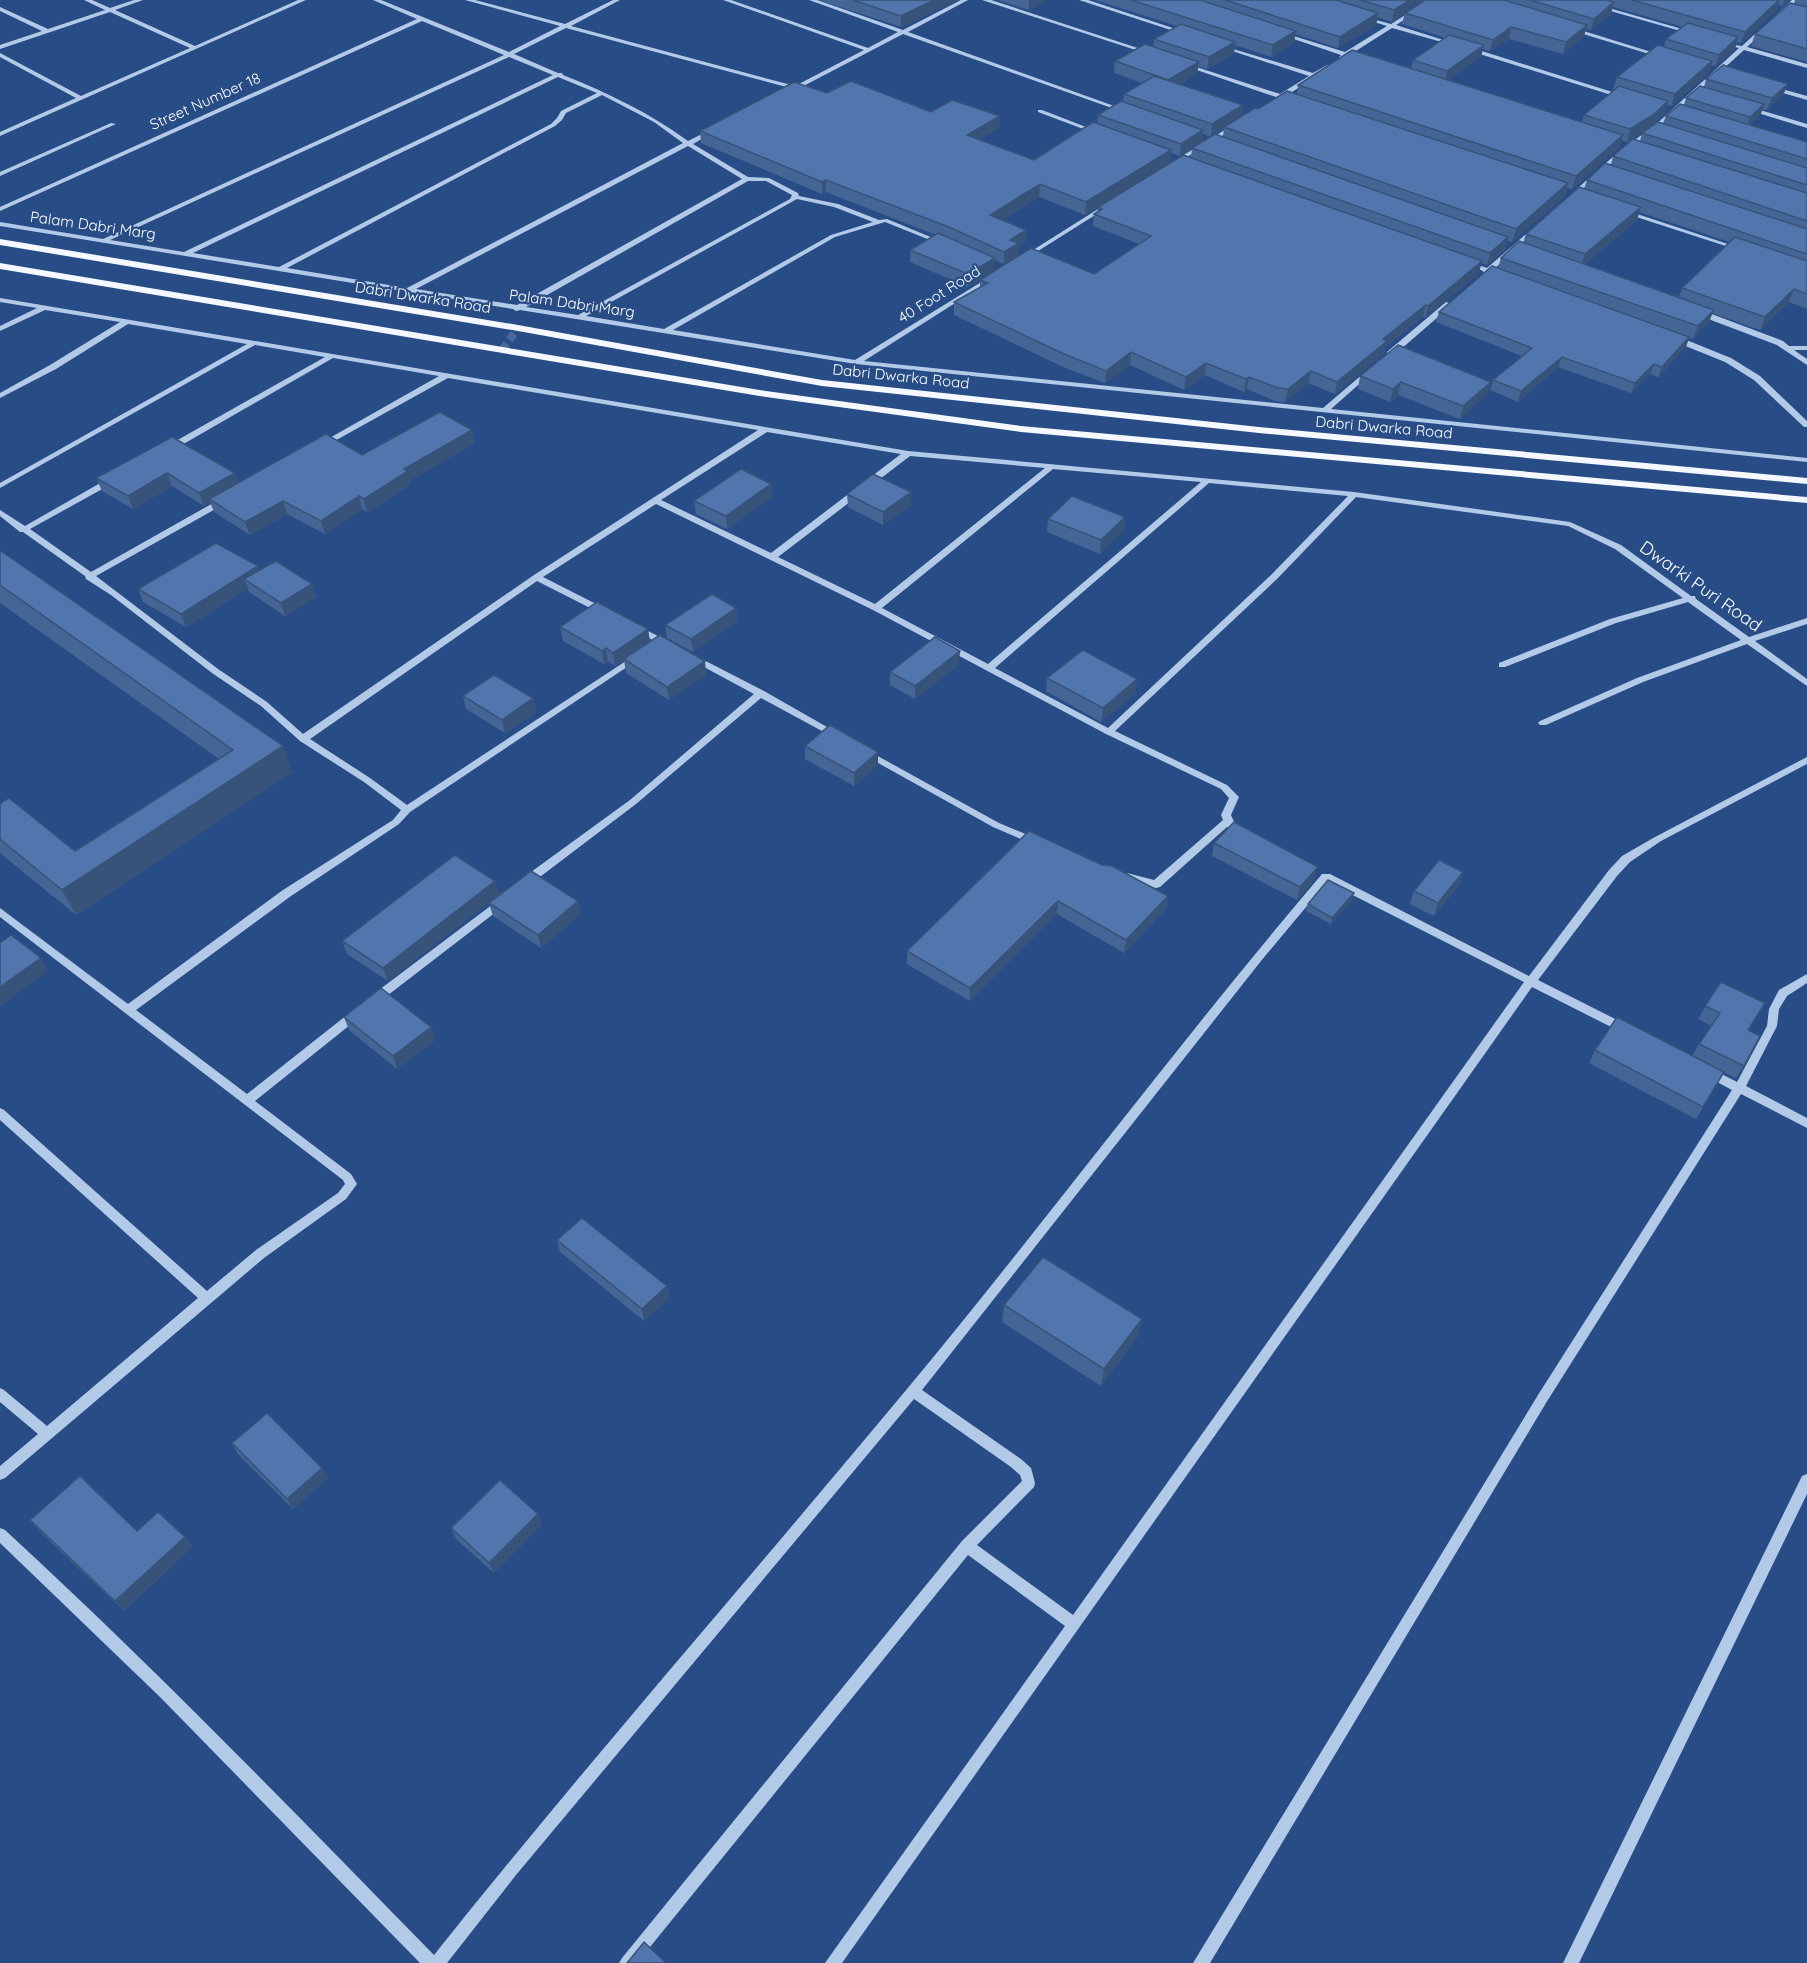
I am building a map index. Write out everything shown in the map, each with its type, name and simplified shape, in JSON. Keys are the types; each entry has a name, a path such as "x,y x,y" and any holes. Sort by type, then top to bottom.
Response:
{"main road":[{"name":"Dabri Dwarka Road","path":"0,242 518,328 822,383 1270,431 1807,481"},
{"name":"Dabri Dwarka Road","path":"0,266 766,394 1021,429 1807,500"}],"street":[{"path":"87,0 195,48"},
{"path":"0,47 140,0"},
{"path":"0,134 303,0"},
{"path":"376,0 602,93 656,121 687,144 747,179"},
{"path":"468,0 796,88"},
{"path":"105,240 510,54 617,0"},
{"path":"726,0 868,50"},
{"path":"812,0 1134,115"},
{"path":"786,93 965,0"},
{"path":"985,0 1156,55"},
{"path":"1082,0 1192,36"},
{"path":"1271,102 1433,0"},
{"path":"1575,0 1697,34"},
{"path":"1564,203 1627,147 1653,130 1742,47 1788,11 1795,0"},
{"path":"1775,7 1788,11"},
{"path":"0,9 47,31"},
{"path":"1350,13 1627,98"},
{"name":"Street Number 18","path":"0,209 421,19"},
{"path":"1566,27 1669,58"},
{"path":"1278,33 1358,59"},
{"path":"1214,43 1313,75"},
{"path":"1730,44 1807,66"},
{"path":"0,56 81,98"},
{"path":"1178,62 1303,103"},
{"path":"1703,68 1726,75"},
{"path":"187,253 560,74"},
{"path":"1761,85 1807,98"},
{"path":"1693,92 1704,96"},
{"path":"280,270 553,125 560,119 563,112 602,93"},
{"path":"1738,106 1807,126"},
{"path":"1660,109 1683,116"},
{"path":"1040,111 1102,134"},
{"path":"1167,167 1241,122"},
{"path":"0,174 112,124"},
{"path":"406,291 716,129"},
{"path":"1653,130 1664,133"},
{"path":"1200,138 1222,146"},
{"path":"1616,143 1638,150"},
{"path":"1166,157 1188,165"},
{"path":"1601,171 1612,175"},
{"path":"516,309 747,179 767,179 790,190 796,196 877,220 896,223 946,245"},
{"path":"1562,191 1584,199"},
{"path":"580,317 796,196"},
{"path":"1013,264 1113,202"},
{"path":"1617,210 1751,253"},
{"path":"666,331 832,236 856,230 877,220"},
{"name":"Palam Dabri Marg","path":"0,224 856,362 1807,460"},
{"path":"1480,277 1539,225"},
{"path":"1503,244 1525,252"},
{"path":"1455,259 1510,278"},
{"name":"40 Foot Road","path":"856,362 994,276"},
{"path":"1385,357 1454,299"},
{"name":"Dwarki Puri Road","path":"0,300 908,453 1050,468 1354,494 1570,524 1618,547 1692,598 1807,683"},
{"path":"0,328 45,307"},
{"path":"1685,308 1768,338 1789,348 1807,363"},
{"path":"0,396 128,321"},
{"path":"1672,337 1728,360 1757,378 1807,424"},
{"path":"0,486 254,343"},
{"path":"1789,348 1807,348"},
{"path":"157,455 332,356"},
{"path":"1326,409 1378,362"},
{"path":"314,450 447,375"},
{"path":"303,739 537,577 764,430"},
{"path":"773,556 908,453"},
{"path":"876,608 1050,468"},
{"path":"23,530 116,478"},
{"path":"990,667 1208,481"},
{"path":"1109,732 1274,577 1354,494"},
{"path":"89,577 232,496"},
{"path":"655,500 876,608 1109,732 1231,792 1234,797 1226,815 1227,822 1244,834"},
{"path":"0,512 114,593 214,671 264,704 303,739 407,810"},
{"path":"537,577 610,614"},
{"path":"1502,665 1613,621 1692,598"},
{"path":"1543,723 1594,698 1659,672 1807,621"},
{"path":"631,625 672,646"},
{"path":"653,648 663,641"},
{"path":"682,652 843,739"},
{"path":"128,1010 287,893 396,822 407,810 643,654"},
{"path":"248,1100 515,891 633,802 761,693"},
{"path":"853,745 996,825 1049,846"},
{"path":"832,1963 1530,982 1626,859 1760,783 1807,760"},
{"path":"1120,875 1156,884 1227,822"},
{"path":"437,1963 512,1870 913,1391 1321,874 1634,1033"},
{"path":"0,912 248,1100 347,1177 351,1184 342,1196 260,1254 0,1474"},
{"path":"1201,1963 1542,1399 1739,1088 1772,1026 1774,1009 1784,993 1807,978"},
{"path":"1697,1066 1807,1123"},
{"path":"0,1113 207,1298"},
{"path":"627,1963 967,1546 1029,1483 1026,1472 913,1391"},
{"path":"0,1395 47,1434"},
{"path":"1571,1963 1807,1480"},
{"path":"0,1534 73,1601 197,1724 431,1963"},
{"path":"967,1546 1074,1624"}],"building":[{"path":"853,0 934,0 901,16"},
{"path":"1131,0 1200,0 1296,31 1273,45"},
{"path":"1225,0 1336,0 1378,13 1340,37"},
{"path":"1360,0 1410,0 1394,10"},
{"path":"1425,0 1504,0 1587,25 1566,42 1511,27 1493,40 1405,13"},
{"path":"1530,0 1607,0 1614,2 1594,19"},
{"path":"1632,0 1779,0 1745,32"},
{"path":"1790,3 1807,7 1807,49 1755,34"},
{"path":"1688,23 1738,37 1719,55 1666,39"},
{"path":"1181,24 1235,42 1209,57 1154,39"},
{"path":"1449,35 1484,45 1447,71 1413,60"},
{"path":"1145,44 1199,62 1168,80 1115,61"},
{"path":"1658,45 1712,61 1675,94 1617,77"},
{"path":"1352,50 1623,135 1576,176 1298,85"},
{"path":"1723,65 1788,84 1772,98 1706,79"},
{"path":"1154,76 1243,105 1212,124 1124,94"},
{"path":"851,81 931,112 952,100 1000,116 967,135 1034,160 1093,122 1171,150 1086,202 1040,184 990,215 1026,230 1010,240 1019,243 1004,252 949,227 826,180 822,182 700,131 794,82 827,93"},
{"path":"1619,86 1668,101 1653,115 1630,129 1584,115"},
{"path":"1700,86 1764,104 1750,117 1686,98"},
{"path":"1287,91 1568,183 1516,229 1224,127"},
{"path":"1121,101 1203,130 1181,144 1098,115"},
{"path":"1680,104 1807,142 1807,159 1666,116"},
{"path":"1658,122 1807,168 1807,185 1642,133"},
{"path":"1215,134 1508,237 1490,253 1192,148"},
{"path":"1633,139 1807,193 1807,221 1613,156"},
{"path":"1183,155 1482,261 1428,306 1426,305 1383,339 1387,341 1337,382 1311,371 1288,389 1278,388 1249,377 1246,379 1206,363 1186,377 1131,352 1106,371 1064,354 954,302 988,283 980,280 1031,248 1094,274 1151,236 1094,214 1102,209 1098,207"},
{"path":"1605,163 1807,229 1807,254 1587,180"},
{"path":"1579,187 1641,207 1585,254 1526,234"},
{"path":"938,233 995,258 968,274 910,250"},
{"path":"1735,237 1807,261 1807,294 1794,289 1765,317 1682,288"},
{"path":"1519,241 1714,310 1698,326 1501,258"},
{"path":"1492,266 1689,337 1662,367 1654,364 1635,383 1562,357 1521,391 1493,380 1532,348 1439,312"},
{"path":"1398,345 1491,382 1463,406 1401,382 1393,389 1360,376"},
{"path":"440,412 472,430 404,469 408,471 364,499 359,496 321,521 283,501 245,522 209,499 326,434 362,455"},
{"path":"172,437 235,473 199,493 167,473 128,496 96,478"},
{"path":"741,469 771,484 726,516 694,501"},
{"path":"873,474 911,492 883,512 847,494"},
{"path":"1072,496 1125,517 1101,540 1048,519"},
{"path":"216,543 258,566 181,614 138,589"},
{"path":"1,551 283,746 62,890 0,839 0,804 9,798 75,851 233,750 0,585"},
{"path":"276,561 312,584 281,603 244,579"},
{"path":"712,594 736,608 691,639 665,625"},
{"path":"597,602 648,629 613,653 606,648 602,651 560,627"},
{"path":"660,635 705,661 667,687 624,659"},
{"path":"935,637 960,651 915,686 890,672"},
{"path":"1083,650 1137,679 1103,708 1047,678"},
{"path":"494,675 533,698 502,720 463,696"},
{"path":"830,725 878,752 854,773 805,746"},
{"path":"1234,822 1318,867 1300,887 1214,843"},
{"path":"1029,831 1102,865 1112,866 1168,896 1126,940 1058,901 970,988 907,951"},
{"path":"455,855 495,881 383,968 342,941"},
{"path":"1439,860 1463,872 1438,903 1414,891"},
{"path":"531,871 578,901 538,935 489,903"},
{"path":"1328,880 1354,893 1332,918 1308,904"},
{"path":"11,935 41,958 0,987 0,943"},
{"path":"1721,982 1765,1003 1748,1030 1760,1036 1744,1066 1699,1044 1720,1013 1705,1006"},
{"path":"381,988 431,1027 393,1056 344,1017"},
{"path":"1617,1017 1724,1072 1703,1107 1595,1050"},
{"path":"582,1218 667,1286 642,1309 557,1240"},
{"path":"1043,1257 1142,1319 1104,1369 1004,1305"},
{"path":"267,1413 322,1468 287,1499 232,1443"},
{"path":"80,1476 137,1531 158,1512 185,1537 115,1601 30,1520"},
{"path":"500,1480 538,1514 489,1563 451,1528"},
{"path":"644,1942 666,1963 627,1963"}],"tunnel":[{"path":"502,350 518,328"}]}
